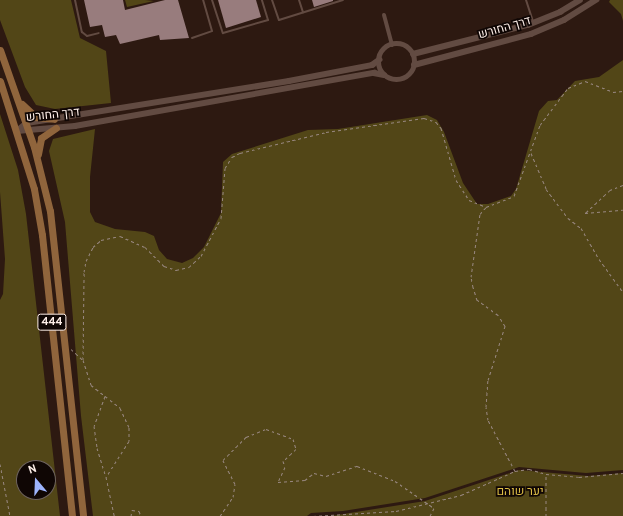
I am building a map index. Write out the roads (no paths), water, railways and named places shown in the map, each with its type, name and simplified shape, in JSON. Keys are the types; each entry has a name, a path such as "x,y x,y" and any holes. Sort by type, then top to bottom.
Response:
{"main road":[{"name":"444","path":"0,50 29,131 38,160 50,211 84,516"},
{"name":"444","path":"0,81 18,130 34,189 42,235 72,516"},
{"path":"19,102 36,117 54,120"},
{"path":"38,160 42,138 56,128"}],"street":[{"name":"דרך החורש","path":"413,54 493,36 533,23 580,0"},
{"name":"דרך החורש","path":"414,65 531,34 564,20 596,0"},
{"path":"384,15 392,45"},
{"path":"392,45 404,46 413,54 414,65 409,75 399,80 384,75 379,60 383,51 392,45"},
{"name":"דרך החורש","path":"18,130 26,123 54,120 289,81 372,64 379,60"},
{"name":"דרך החורש","path":"18,130 29,131 56,128 258,96 374,73 384,75"}],"lane":[{"path":"75,0 82,32 88,36 99,33"},
{"path":"192,38 212,31 203,0"},
{"path":"212,0 224,34 268,20 262,0"},
{"path":"272,0 278,20 343,0"},
{"path":"299,0 303,12"},
{"path":"526,0 533,23"}],"park label":[{"name":"יער שוהם","path":"520,493"}]}
